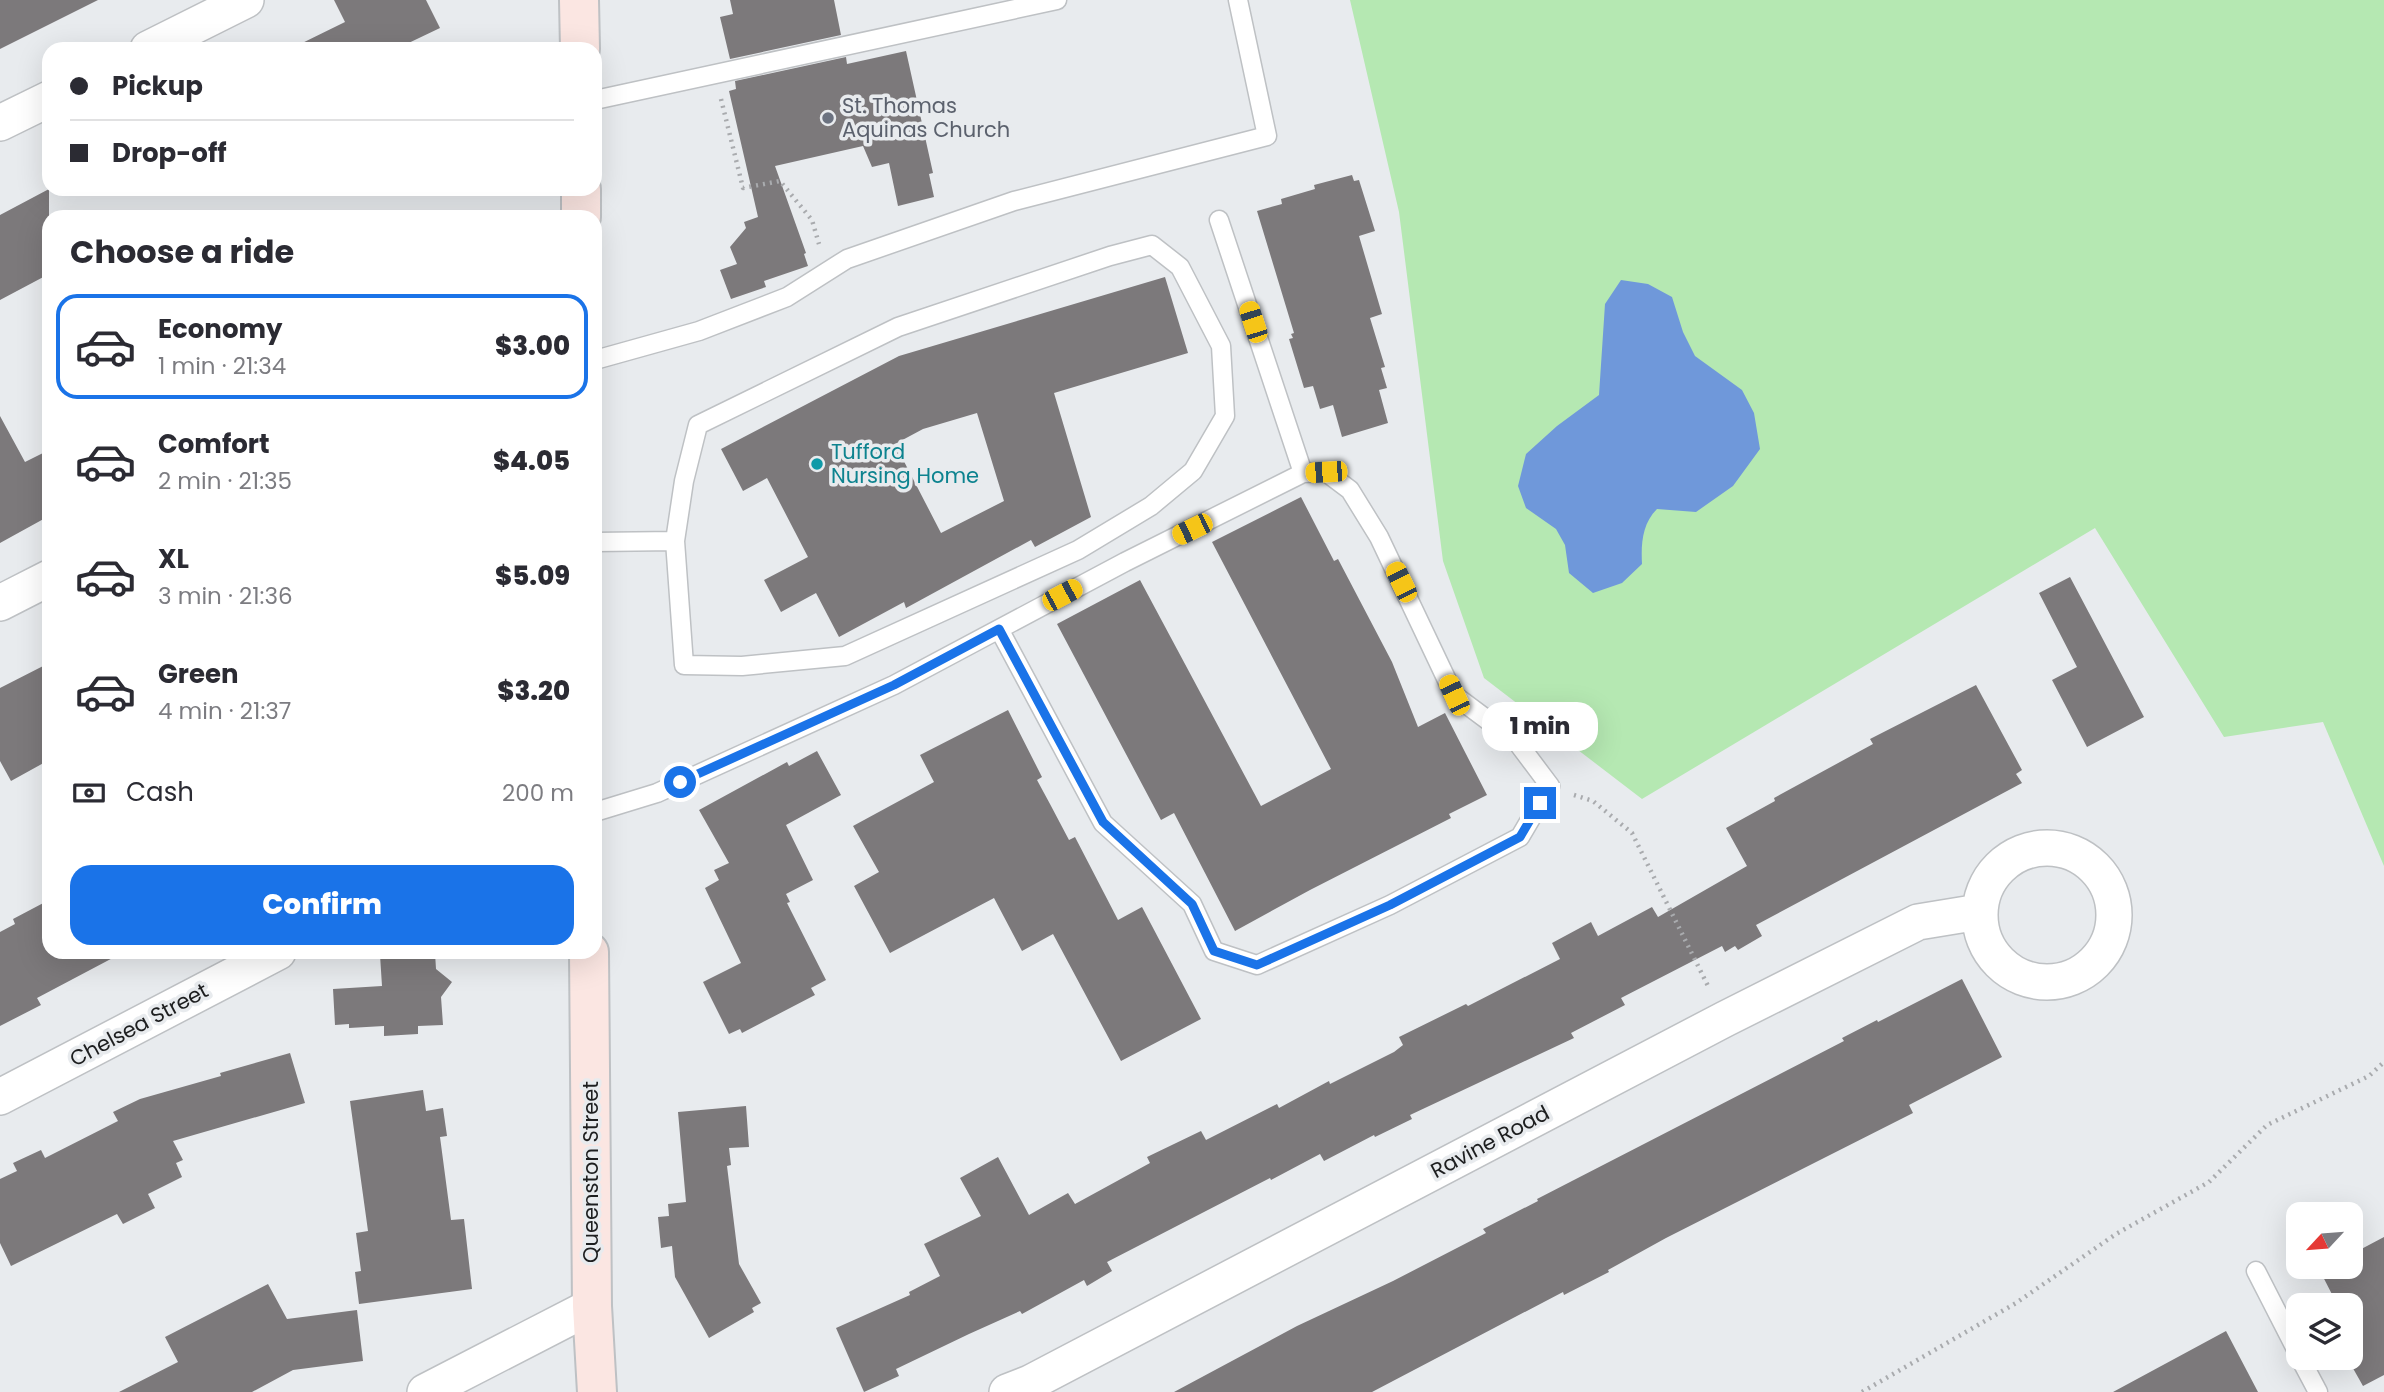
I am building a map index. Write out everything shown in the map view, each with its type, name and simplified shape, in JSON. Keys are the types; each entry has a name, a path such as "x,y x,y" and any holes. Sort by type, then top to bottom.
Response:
{"main road":[{"path":"579,0 580,42"},
{"name":"Queenston Street","path":"589,959 592,1306 597,1392"}],"street":[{"path":"162,42 246,0"},
{"path":"0,123 42,102"},
{"path":"0,603 42,582"},
{"name":"Ravine Road","path":"1007,1392 1725,1019 1918,922 1979,912"},
{"name":"Chelsea Street","path":"0,1097 265,959"},
{"path":"425,1392 592,1306"}],"lane":[{"path":"602,99 1056,0"},
{"path":"602,357 699,331 788,297 847,259 1014,201 1267,136 1238,0"},
{"path":"1219,220 1303,474"},
{"path":"1152,245 1180,267 1221,346 1225,416 1193,471 1151,506 1078,550 845,656 742,666 684,666 675,541 684,481 698,425 898,327 1110,256 1152,245"},
{"path":"602,810 657,793 894,685 999,629 1125,562 1303,474 1326,472 1350,489 1379,537 1454,695 1517,742 1550,786 1520,837 1390,905 1257,965 1214,951 1192,904 1103,822 999,629"},
{"path":"602,542 675,541"},
{"path":"2256,1271 2286,1330"},
{"path":"2306,1370 2318,1392"}],"path":[{"path":"715,75 743,188 780,181 812,220 827,271"},
{"path":"1550,786 1593,802 1632,834 1725,1019"},
{"path":"1862,1392 2016,1303 2116,1234 2209,1182 2267,1125 2369,1076 2384,1062"}],"green space":[{"path":"1350,0 2384,0 2384,866 2323,722 2224,737 2095,528 1642,799 1484,678 1443,561 1399,212"}],"water":[{"path":"1621,280 1648,284 1672,297 1683,332 1695,356 1742,390 1754,413 1760,449 1733,486 1696,512 1657,509 1648,521 1644,535 1642,564 1622,583 1593,593 1569,573 1565,545 1556,529 1526,508 1518,486 1526,454 1557,426 1599,395 1605,304"}],"building":[{"path":"0,0 98,0 0,49"},
{"path":"334,0 426,0 440,28 411,42 304,42 345,22"},
{"path":"730,0 834,0 841,35 730,59 720,17 733,14"},
{"name":"St. Thomas Aquinas Church","path":"906,51 933,173 929,174 934,197 898,206 889,163 872,167 863,146 775,166 806,253 804,254 808,266 764,281 766,287 731,299 720,270 737,264 730,247 746,228 744,222 758,217 729,91 736,89 735,81 846,57 847,64"},
{"path":"1352,175 1354,181 1359,180 1375,231 1359,236 1382,314 1370,318 1385,367 1381,368 1387,388 1379,390 1388,423 1342,437 1333,405 1320,409 1313,386 1304,388 1289,339 1293,338 1291,334 1294,333 1257,211 1282,204 1281,199 1315,189 1314,185"},
{"path":"42,193 42,196 49,196 49,210 42,210 42,278 0,300 0,215"},
{"name":"Tufford Nursing Home","path":"1165,277 1188,353 1054,393 1091,517 1035,547 1031,540 906,608 904,602 839,637 816,593 781,612 764,580 808,557 767,478 743,491 721,449 899,356","holes":["977,413 1004,501 941,533 895,444 923,429"]},
{"path":"0,416 25,462 42,454 42,520 0,543"},
{"path":"1301,497 1334,561 1338,559 1392,662 1418,727 1445,713 1487,795 1449,814 1451,818 1235,931 1174,813 1161,820 1057,624 1140,580 1261,806 1331,769 1212,542"},
{"path":"2070,577 2144,717 2087,747 2052,680 2077,667 2039,593"},
{"path":"42,667 42,764 11,781 0,761 0,688"},
{"path":"1976,685 2022,770 2016,774 2022,783 1756,925 1762,936 1738,950 1735,946 1725,952 1722,946 1621,998 1625,1005 1571,1033 1574,1038 1410,1115 1412,1119 1324,1161 1320,1154 1271,1180 1270,1178 1107,1262 1112,1271 1087,1286 1084,1280 1022,1314 1020,1311 969,1334 896,1369 899,1376 864,1392 836,1328 910,1295 909,1292 940,1276 924,1244 981,1216 960,1178 998,1157 1029,1215 1068,1193 1075,1204 1150,1163 1147,1157 1201,1131 1206,1140 1277,1104 1279,1108 1329,1081 1330,1084 1394,1052 1403,1045 1399,1037 1466,1004 1468,1006 1560,959 1552,943 1591,922 1598,936 1652,907 1658,917 1747,866 1726,828 1775,801 1774,798 1873,744 1870,739"},
{"path":"1008,710 1042,777 1037,780 1069,840 1075,837 1118,920 1142,907 1201,1019 1121,1061 1053,934 1022,951 994,898 890,953 854,886 879,872 853,826 934,782 920,755"},
{"path":"817,751 841,795 786,825 813,880 786,894 790,902 787,903 826,980 811,988 815,995 742,1033 740,1029 729,1034 703,982 741,963 705,888 719,880 714,870 729,863 699,810 787,762 789,766"},
{"path":"42,904 42,959 111,959 37,998 41,1005 0,1026 0,932 15,924 13,919"},
{"path":"380,959 435,959 436,969 452,982 441,997 443,1025 418,1026 418,1034 384,1036 384,1026 349,1028 349,1024 335,1025 333,989 382,986"},
{"path":"1962,979 2002,1057 1909,1105 1913,1113 1666,1238 1608,1270 1609,1272 1564,1295 1563,1292 1372,1392 1174,1392 1297,1326 1486,1233 1483,1229 1538,1201 1537,1199 1844,1041 1842,1038"},
{"path":"290,1053 305,1103 173,1141 183,1160 176,1163 182,1177 148,1194 155,1208 123,1224 117,1214 11,1266 0,1243 0,1179 17,1171 13,1163 41,1150 45,1158 118,1121 113,1112 140,1099"},
{"path":"423,1090 426,1111 443,1108 447,1136 440,1137 451,1220 464,1219 472,1289 359,1304 355,1272 361,1271 356,1233 368,1231 350,1101"},
{"path":"746,1106 749,1147 729,1148 731,1165 727,1166 739,1264 761,1303 752,1308 754,1312 709,1338 675,1277 672,1246 661,1248 658,1217 669,1216 668,1204 686,1202 678,1112"},
{"path":"2384,1237 2384,1375 2363,1386 2354,1370 2363,1370 2363,1293 2331,1293 2324,1279 2363,1279 2363,1248"},
{"path":"268,1284 287,1319 357,1310 363,1361 293,1370 252,1392 119,1392 178,1362 165,1337"},
{"path":"2226,1331 2258,1392 2113,1392"}],"place":[{"name":"St. Thomas Aquinas Church","path":"828,118"},
{"name":"Tufford Nursing Home","path":"817,464"}],"route":[{"path":"680,782 894,685 999,629 1103,822 1192,904 1214,951 1257,965 1390,905 1520,837 1540,803"}]}
